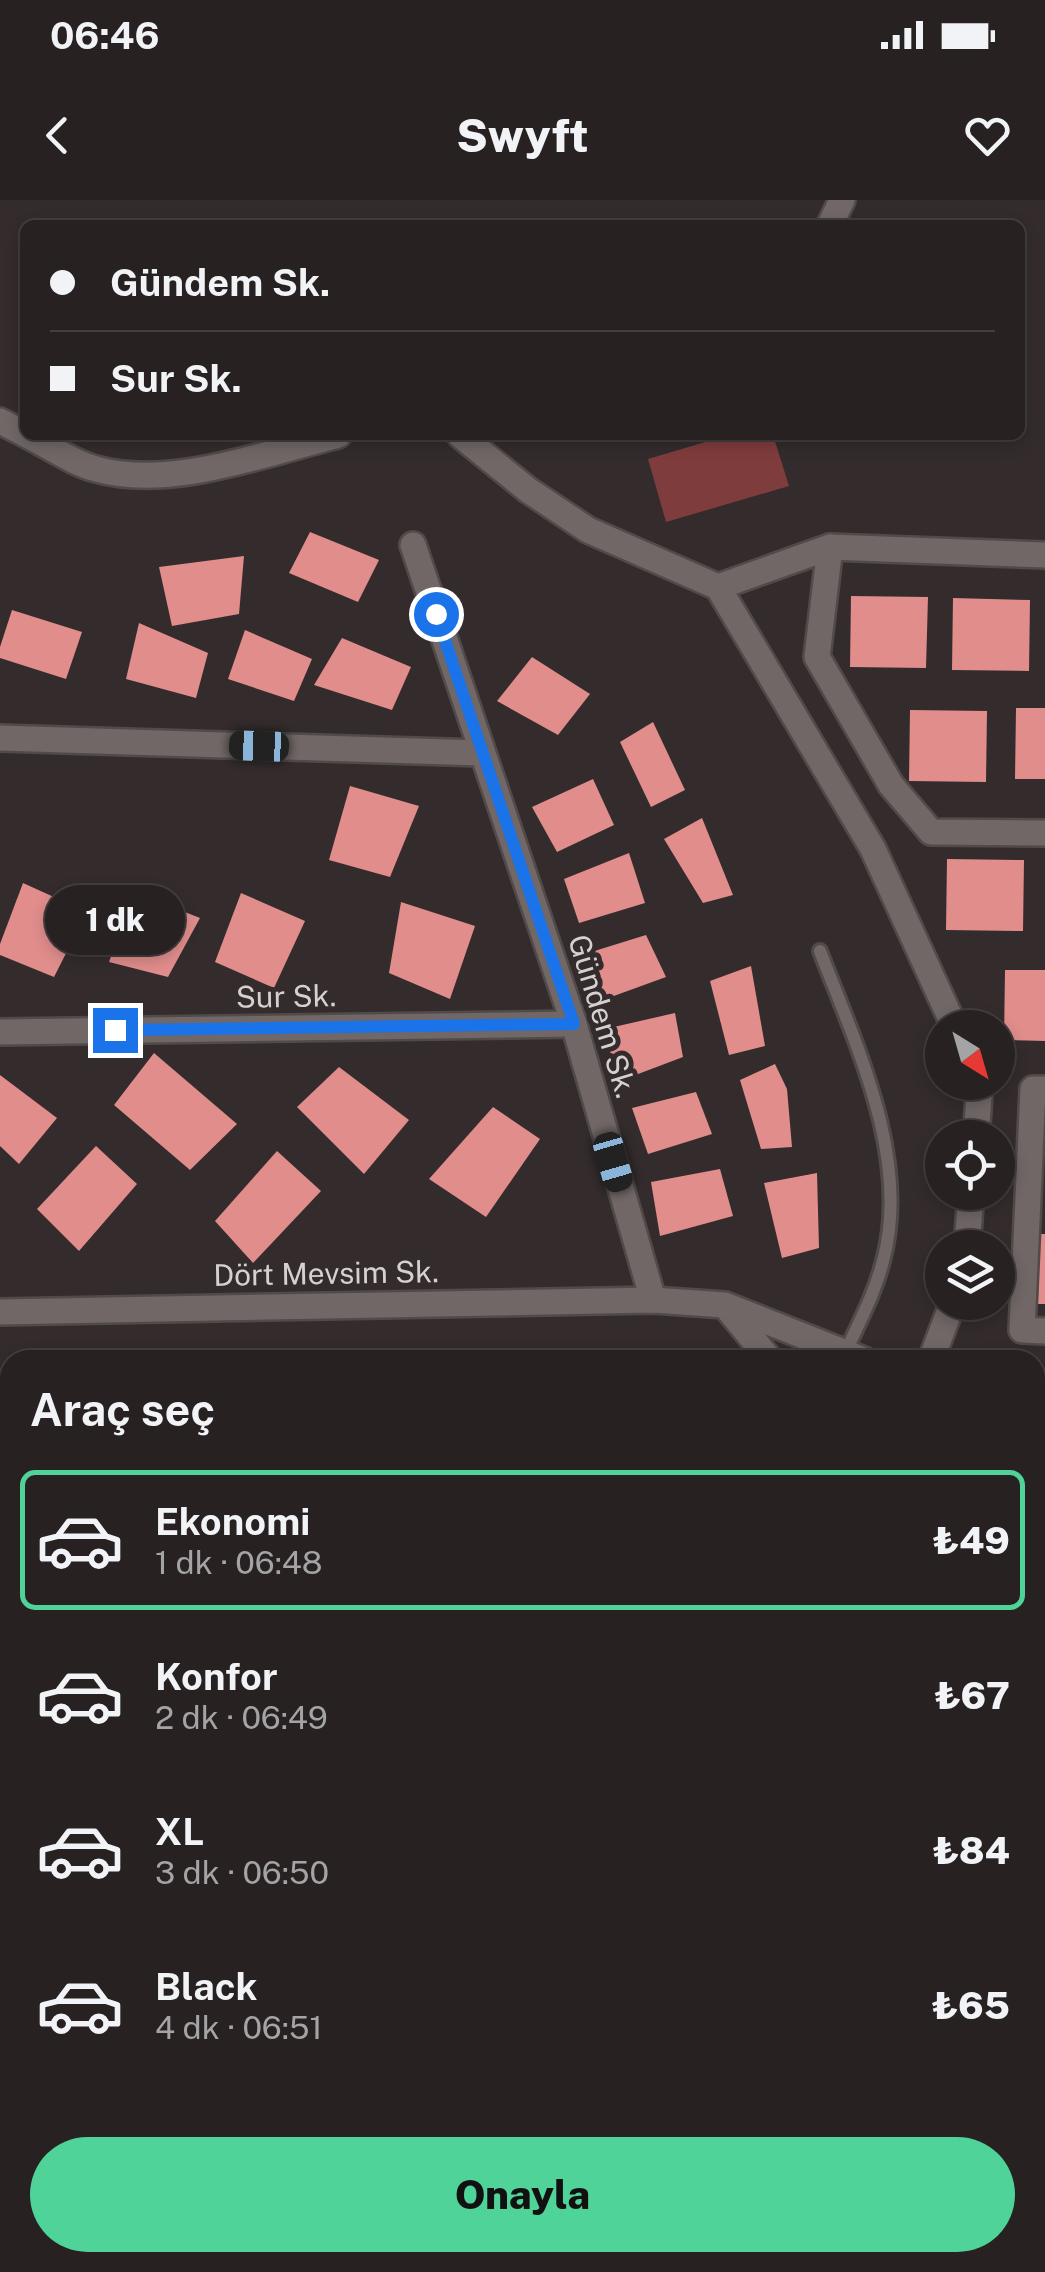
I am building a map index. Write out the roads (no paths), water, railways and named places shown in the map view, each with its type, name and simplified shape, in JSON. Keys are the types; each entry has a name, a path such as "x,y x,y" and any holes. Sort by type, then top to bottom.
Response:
{"street":[{"path":"38,440 92,468 122,475 180,474 318,440"},
{"path":"466,440 528,490 588,530 718,588 873,849 947,1010"},
{"name":"Gündem Sk.","path":"413,544 574,1024 653,1300"},
{"path":"718,588 830,547 1045,555"},
{"path":"830,547 817,657 890,785 931,832 1045,833"},
{"path":"0,738 480,753"},
{"name":"Sur Sk.","path":"0,1032 574,1024"},
{"path":"1045,1089 1032,1089 1022,1330 1045,1331"},
{"path":"653,1300 725,1305 839,1350"},
{"name":"Dört Mevsim Sk.","path":"0,1312 653,1300"},
{"path":"725,1305 762,1350"},
{"path":"935,1350 946,1320"}],"lane":[{"path":"820,951 865,1068 890,1166 892,1199 884,1259 856,1350"}]}
